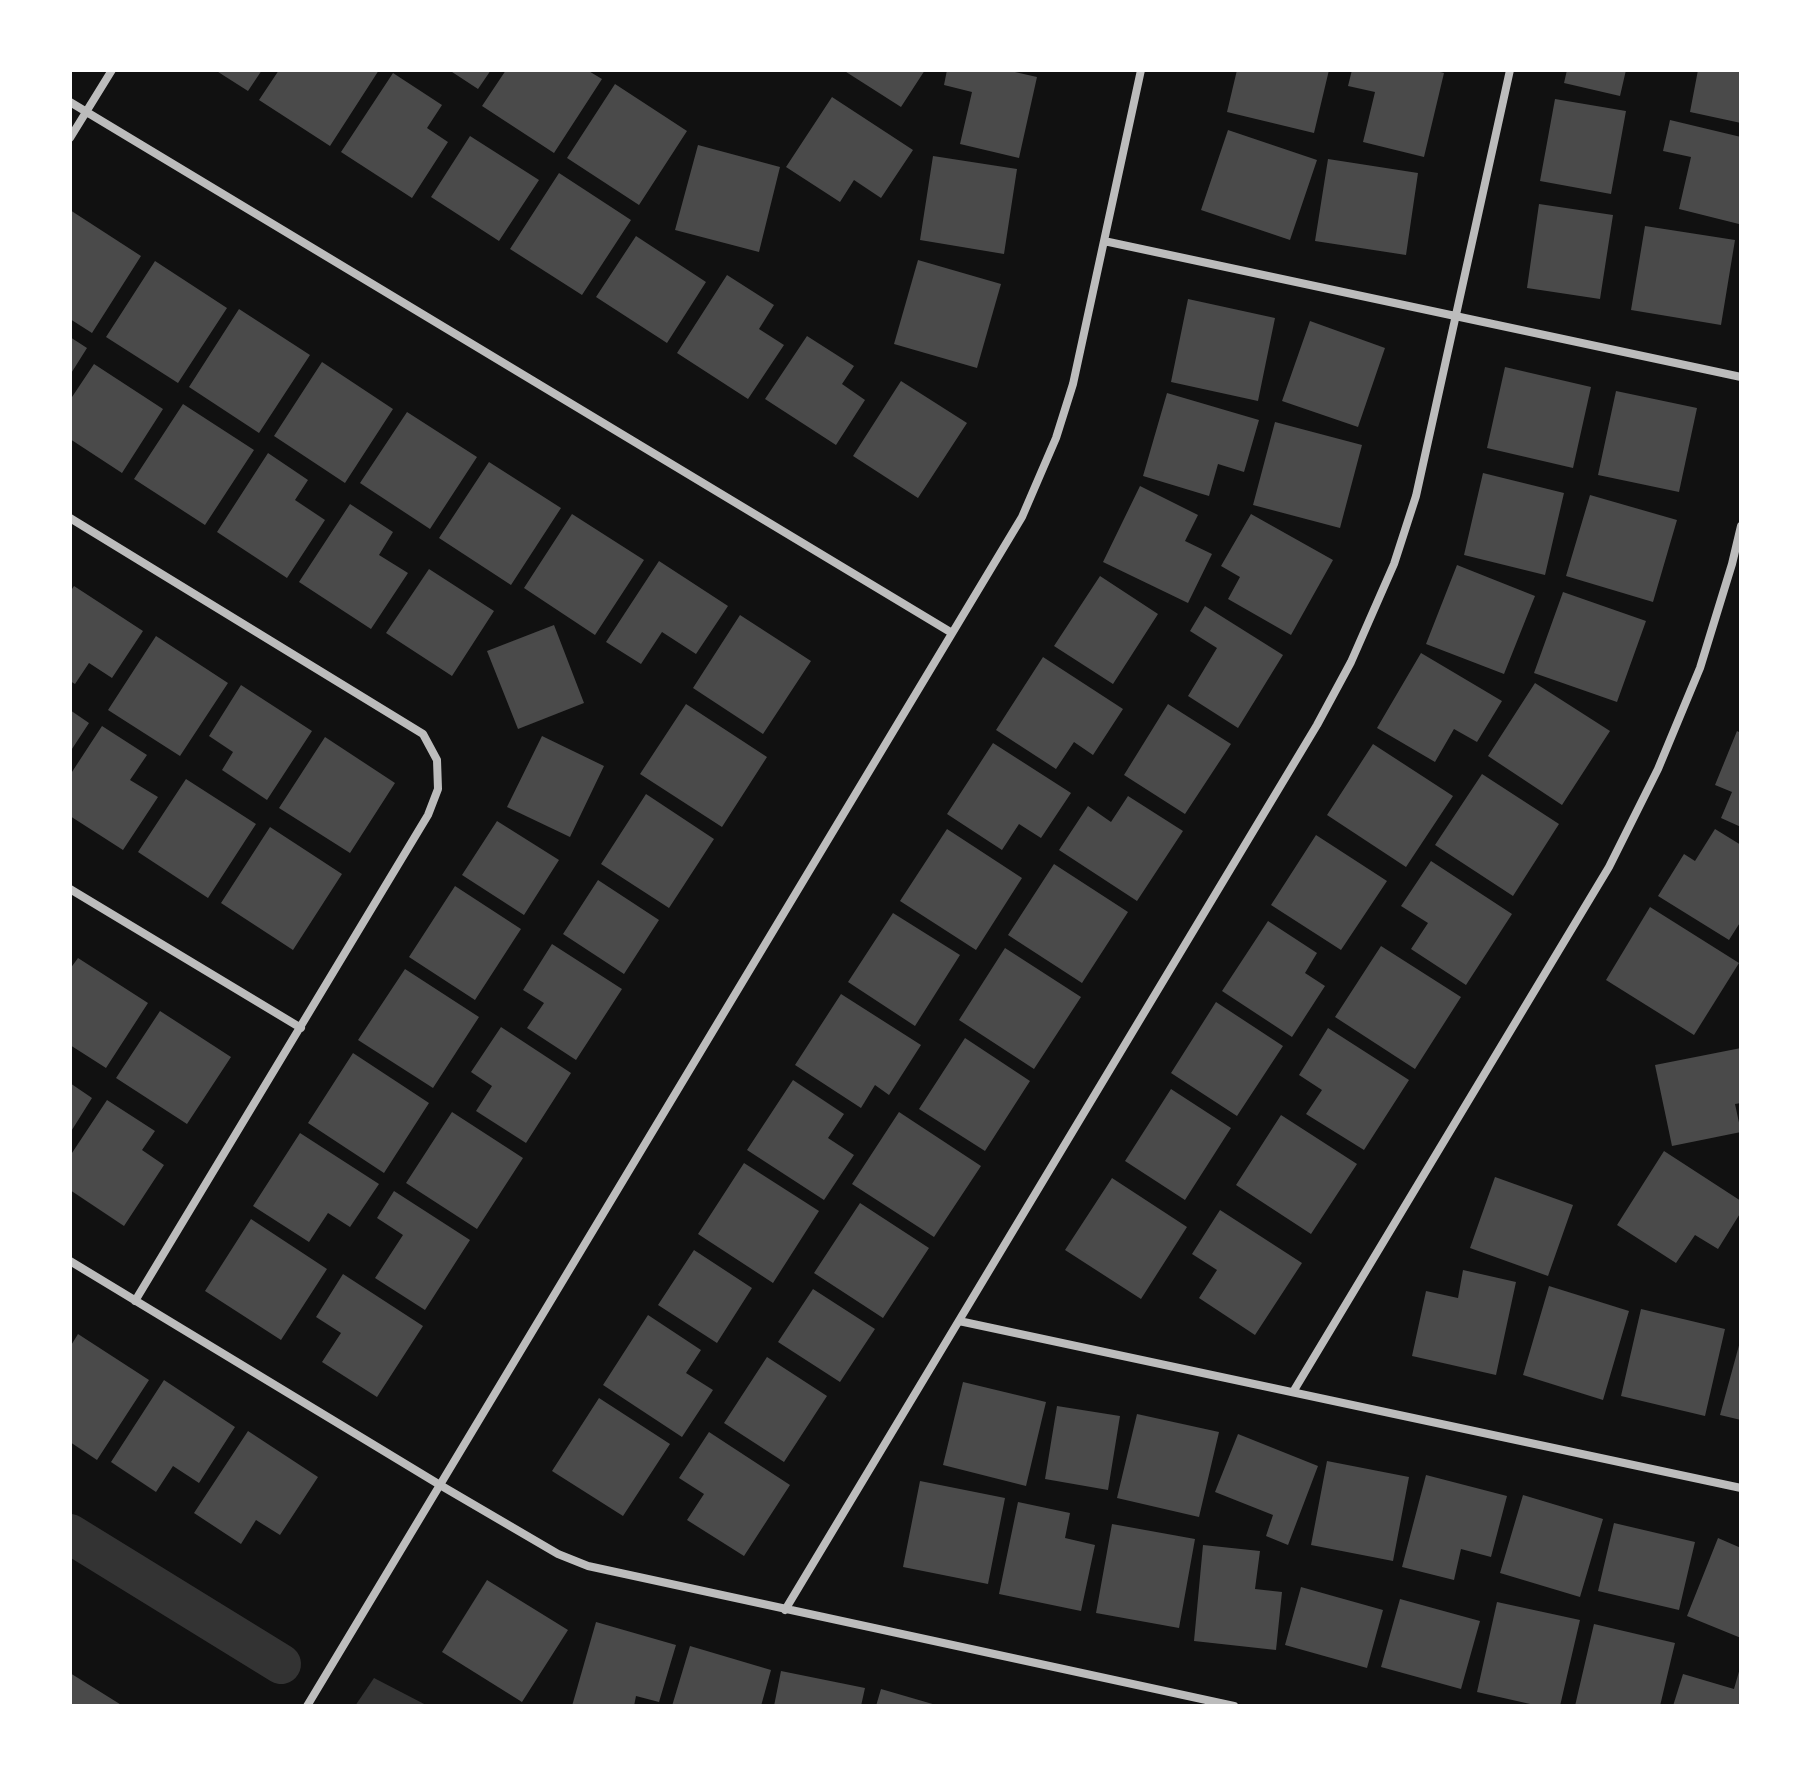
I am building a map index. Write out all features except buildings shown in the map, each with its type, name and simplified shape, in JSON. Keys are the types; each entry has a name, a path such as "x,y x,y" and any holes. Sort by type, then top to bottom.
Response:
{"street":[{"path":"70,138 112,70"},
{"path":"307,1706 1022,517 1056,438 1073,384 1141,70"},
{"path":"785,1610 1301,753 1351,662 1394,564 1416,496 1510,70"},
{"path":"70,102 952,633"},
{"path":"1104,241 1741,377"},
{"path":"70,518 423,734 437,760 438,789 428,815 135,1301"},
{"path":"1293,1392 1609,867 1658,769 1700,668 1741,526"},
{"path":"70,889 301,1028"},
{"path":"70,1261 440,1485 558,1554 588,1566 1234,1706"},
{"path":"959,1321 1741,1488"}],"shaded area":[{"path":"374,1678 428,1706 355,1706"}],"waterway":[{"path":"70,1534 281,1664"}]}
